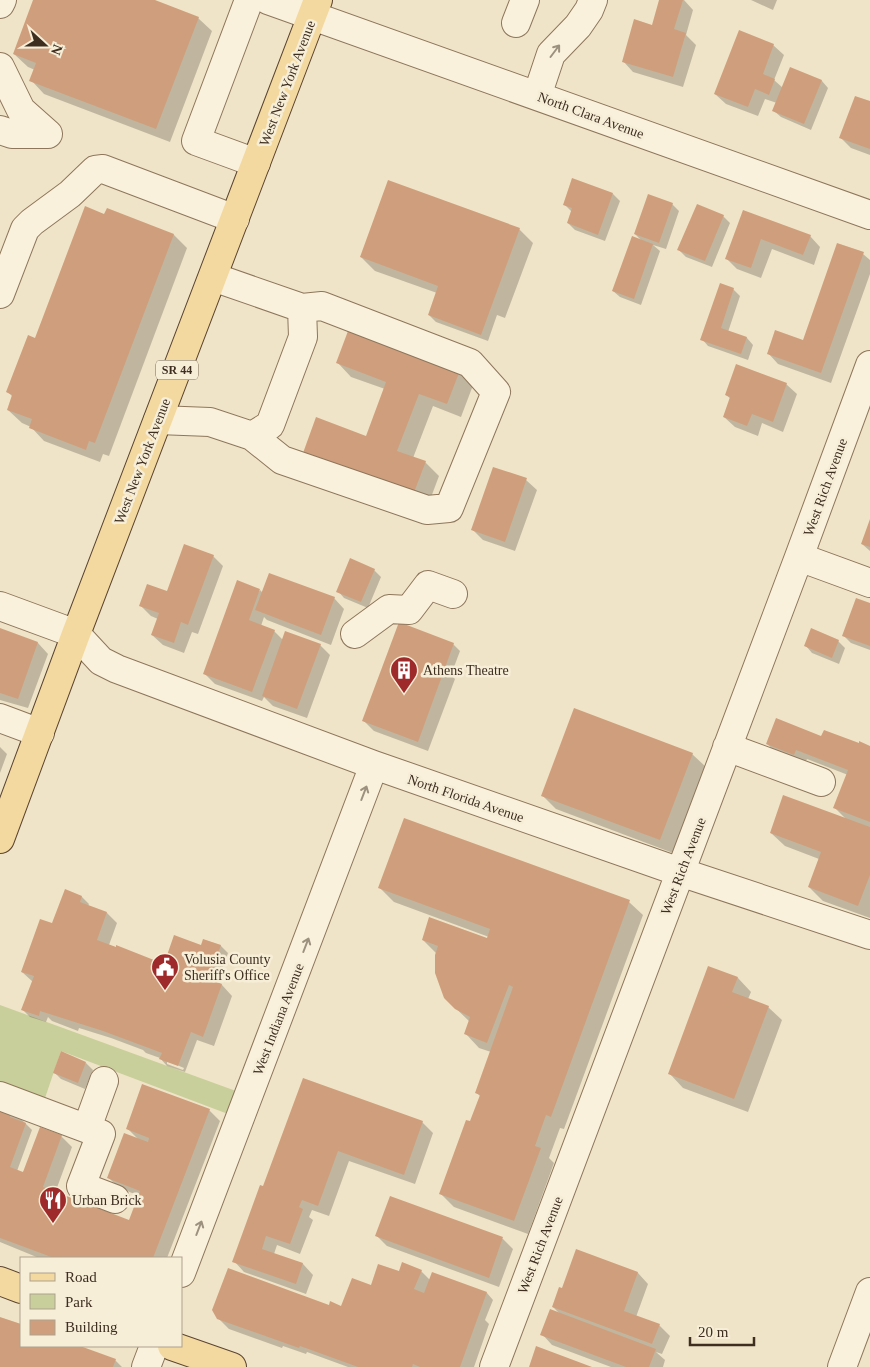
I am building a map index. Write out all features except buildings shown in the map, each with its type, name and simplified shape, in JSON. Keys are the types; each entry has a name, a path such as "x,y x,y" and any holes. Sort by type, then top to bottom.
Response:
{"main road":[{"name":"West New York Avenue","path":"0,839 76,634 315,8"},
{"path":"0,1281 20,1289"},
{"path":"175,1347 232,1367"}],"street":[{"path":"0,4 2,0"},
{"path":"249,0 196,140 256,163"},
{"name":"North Clara Avenue","path":"268,0 315,8 537,96 870,215"},
{"path":"537,96 551,54 578,26 589,10 593,0"},
{"path":"0,67 21,110 48,134 12,134 0,130"},
{"path":"0,294 25,229 70,194 95,170 103,169 235,219"},
{"path":"158,420 210,422 252,436 282,460 427,510 449,508 496,392 470,363 322,306 302,308 212,277"},
{"path":"252,436 270,425 303,337 302,308"},
{"name":"West Rich Avenue","path":"494,1367 800,557 870,365"},
{"path":"800,557 870,582"},
{"path":"355,634 389,609 410,610 428,585 454,594"},
{"path":"0,606 76,634"},
{"name":"North Florida Avenue","path":"76,634 101,661 117,669 374,765 680,872 870,935"},
{"path":"0,718 40,733"},
{"path":"728,748 821,782"},
{"name":"West Indiana Avenue","path":"182,1270 374,765"},
{"path":"87,1128 104,1081"},
{"path":"0,1096 101,1134 81,1186 115,1199"},
{"path":"842,1367 870,1292"},
{"path":"146,1367 154,1347"}],"green space":[{"path":"0,1005 236,1091 228,1114 61,1051 44,1101 0,1085"}],"place":[{"name":"Athens Theatre","path":"404,694"},
{"name":"Volusia County Sheriff's Office","path":"165,991"},
{"name":"Urban Brick","path":"53,1224"}]}
